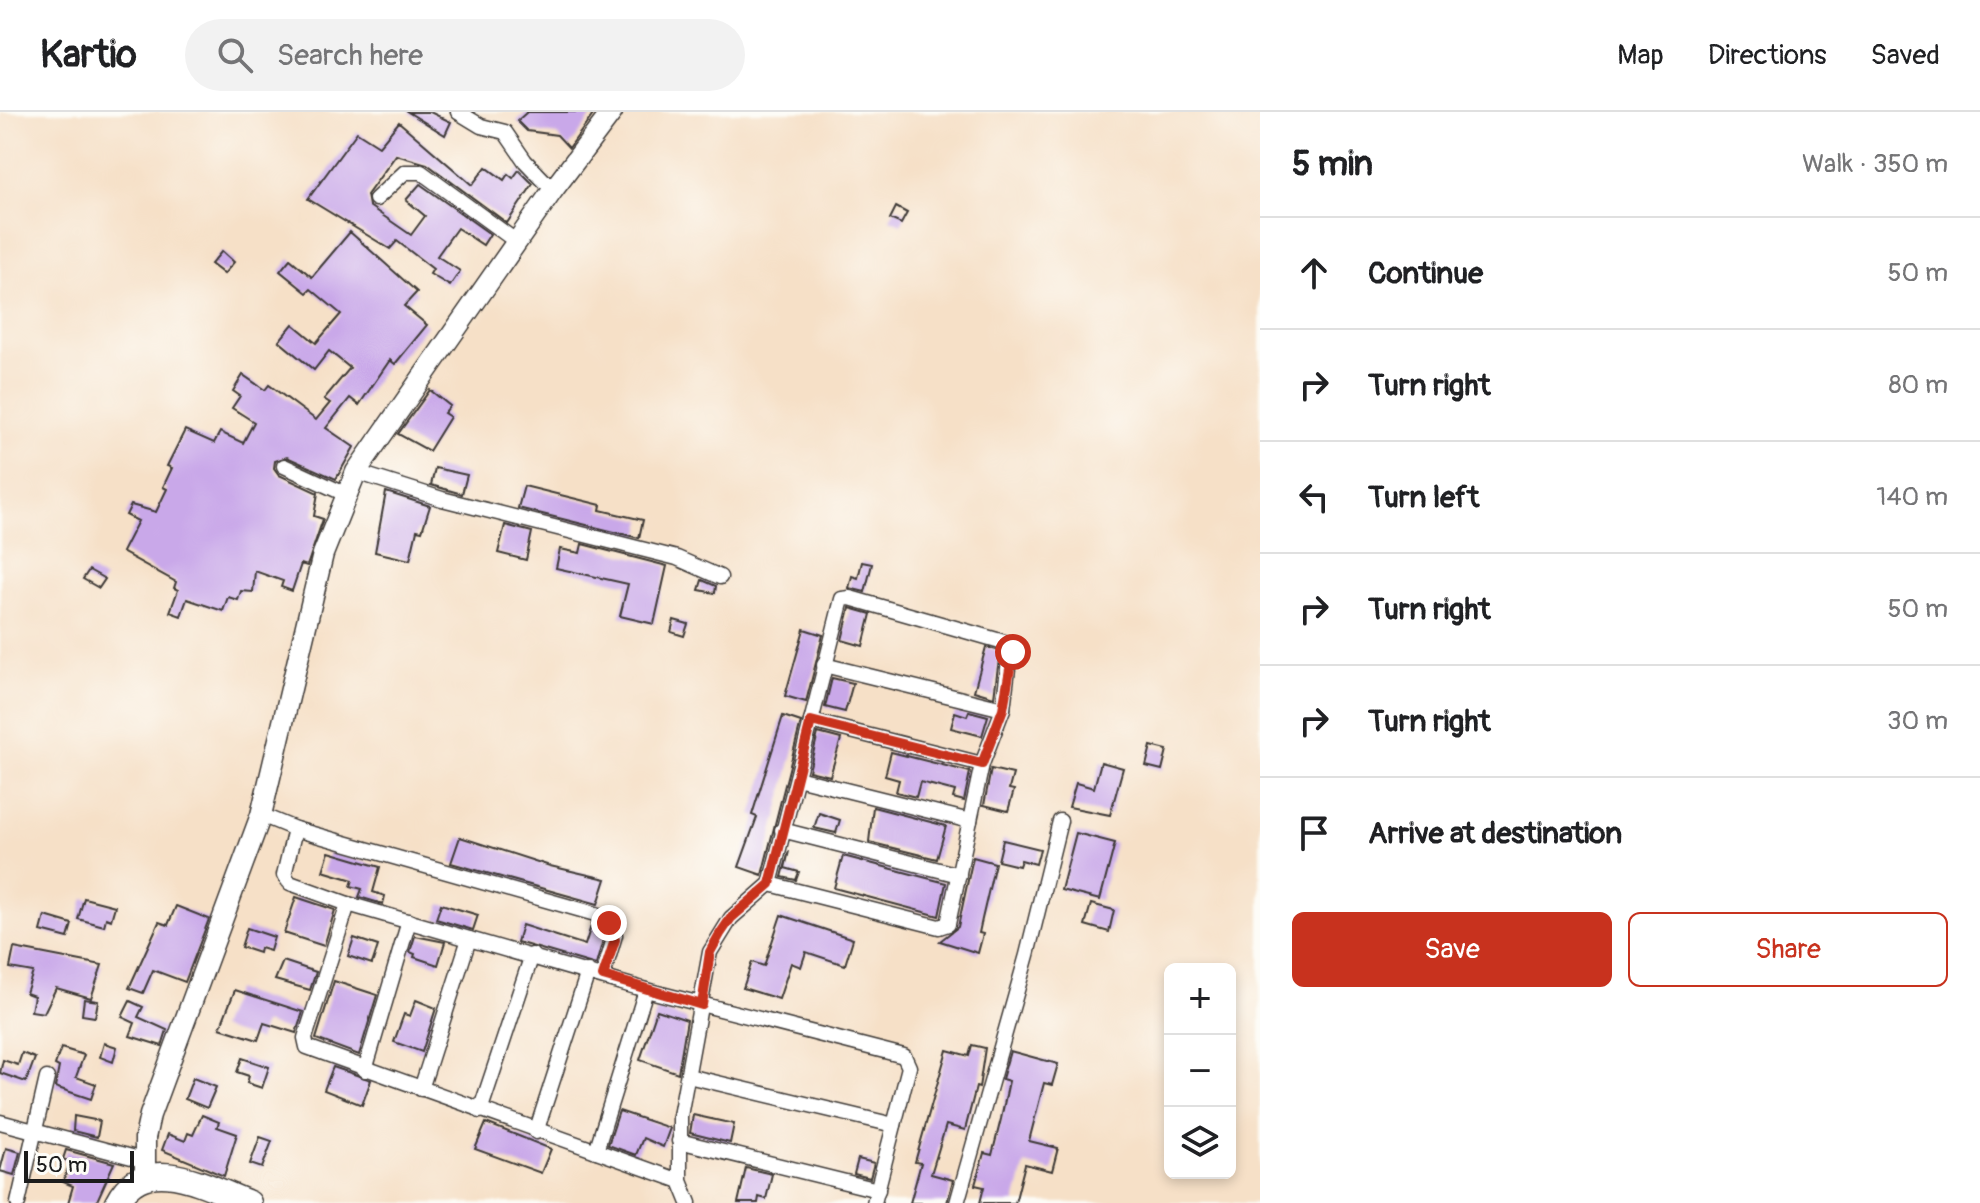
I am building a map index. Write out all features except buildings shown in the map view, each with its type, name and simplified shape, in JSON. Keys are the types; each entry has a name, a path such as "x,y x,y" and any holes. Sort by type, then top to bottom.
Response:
{"main road":[{"path":"117,1203 144,1168 188,1179 249,1203"}],"street":[{"path":"458,112 481,126 505,132 525,161 553,190"},
{"path":"0,1122 144,1168 150,1115 261,815 316,579 345,494 356,472 553,190 612,112"},
{"path":"376,199 405,172 421,172 517,242"},
{"path":"284,466 345,494"},
{"path":"356,472 442,499 677,558 720,577"},
{"path":"689,1203 680,1181 679,1141 710,952 731,918 770,884 842,599 850,598 1011,644 1011,666 1003,709 982,764 950,922 939,927 770,884"},
{"path":"824,665 1003,709"},
{"path":"811,721 982,764"},
{"path":"797,778 970,821"},
{"path":"261,815 295,829 599,915 609,923 615,935 603,976"},
{"path":"957,1203 1027,955 1060,821"},
{"path":"295,829 285,880 348,904 646,990 907,1058 909,1067 876,1197 679,1141"},
{"path":"782,830 959,875"},
{"path":"348,904 305,1038 311,1050 680,1181"},
{"path":"365,1070 409,921"},
{"path":"421,1089 469,939"},
{"path":"480,1111 532,955"},
{"path":"536,1132 588,972"},
{"path":"596,1151 646,990"},
{"path":"688,1076 894,1125"},
{"path":"18,1203 47,1078"}],"route":[{"path":"609,923 614,929 615,940 603,976 702,1005 710,952 720,934 731,918 770,884 811,721 982,764 1003,709 1013,652"}]}
